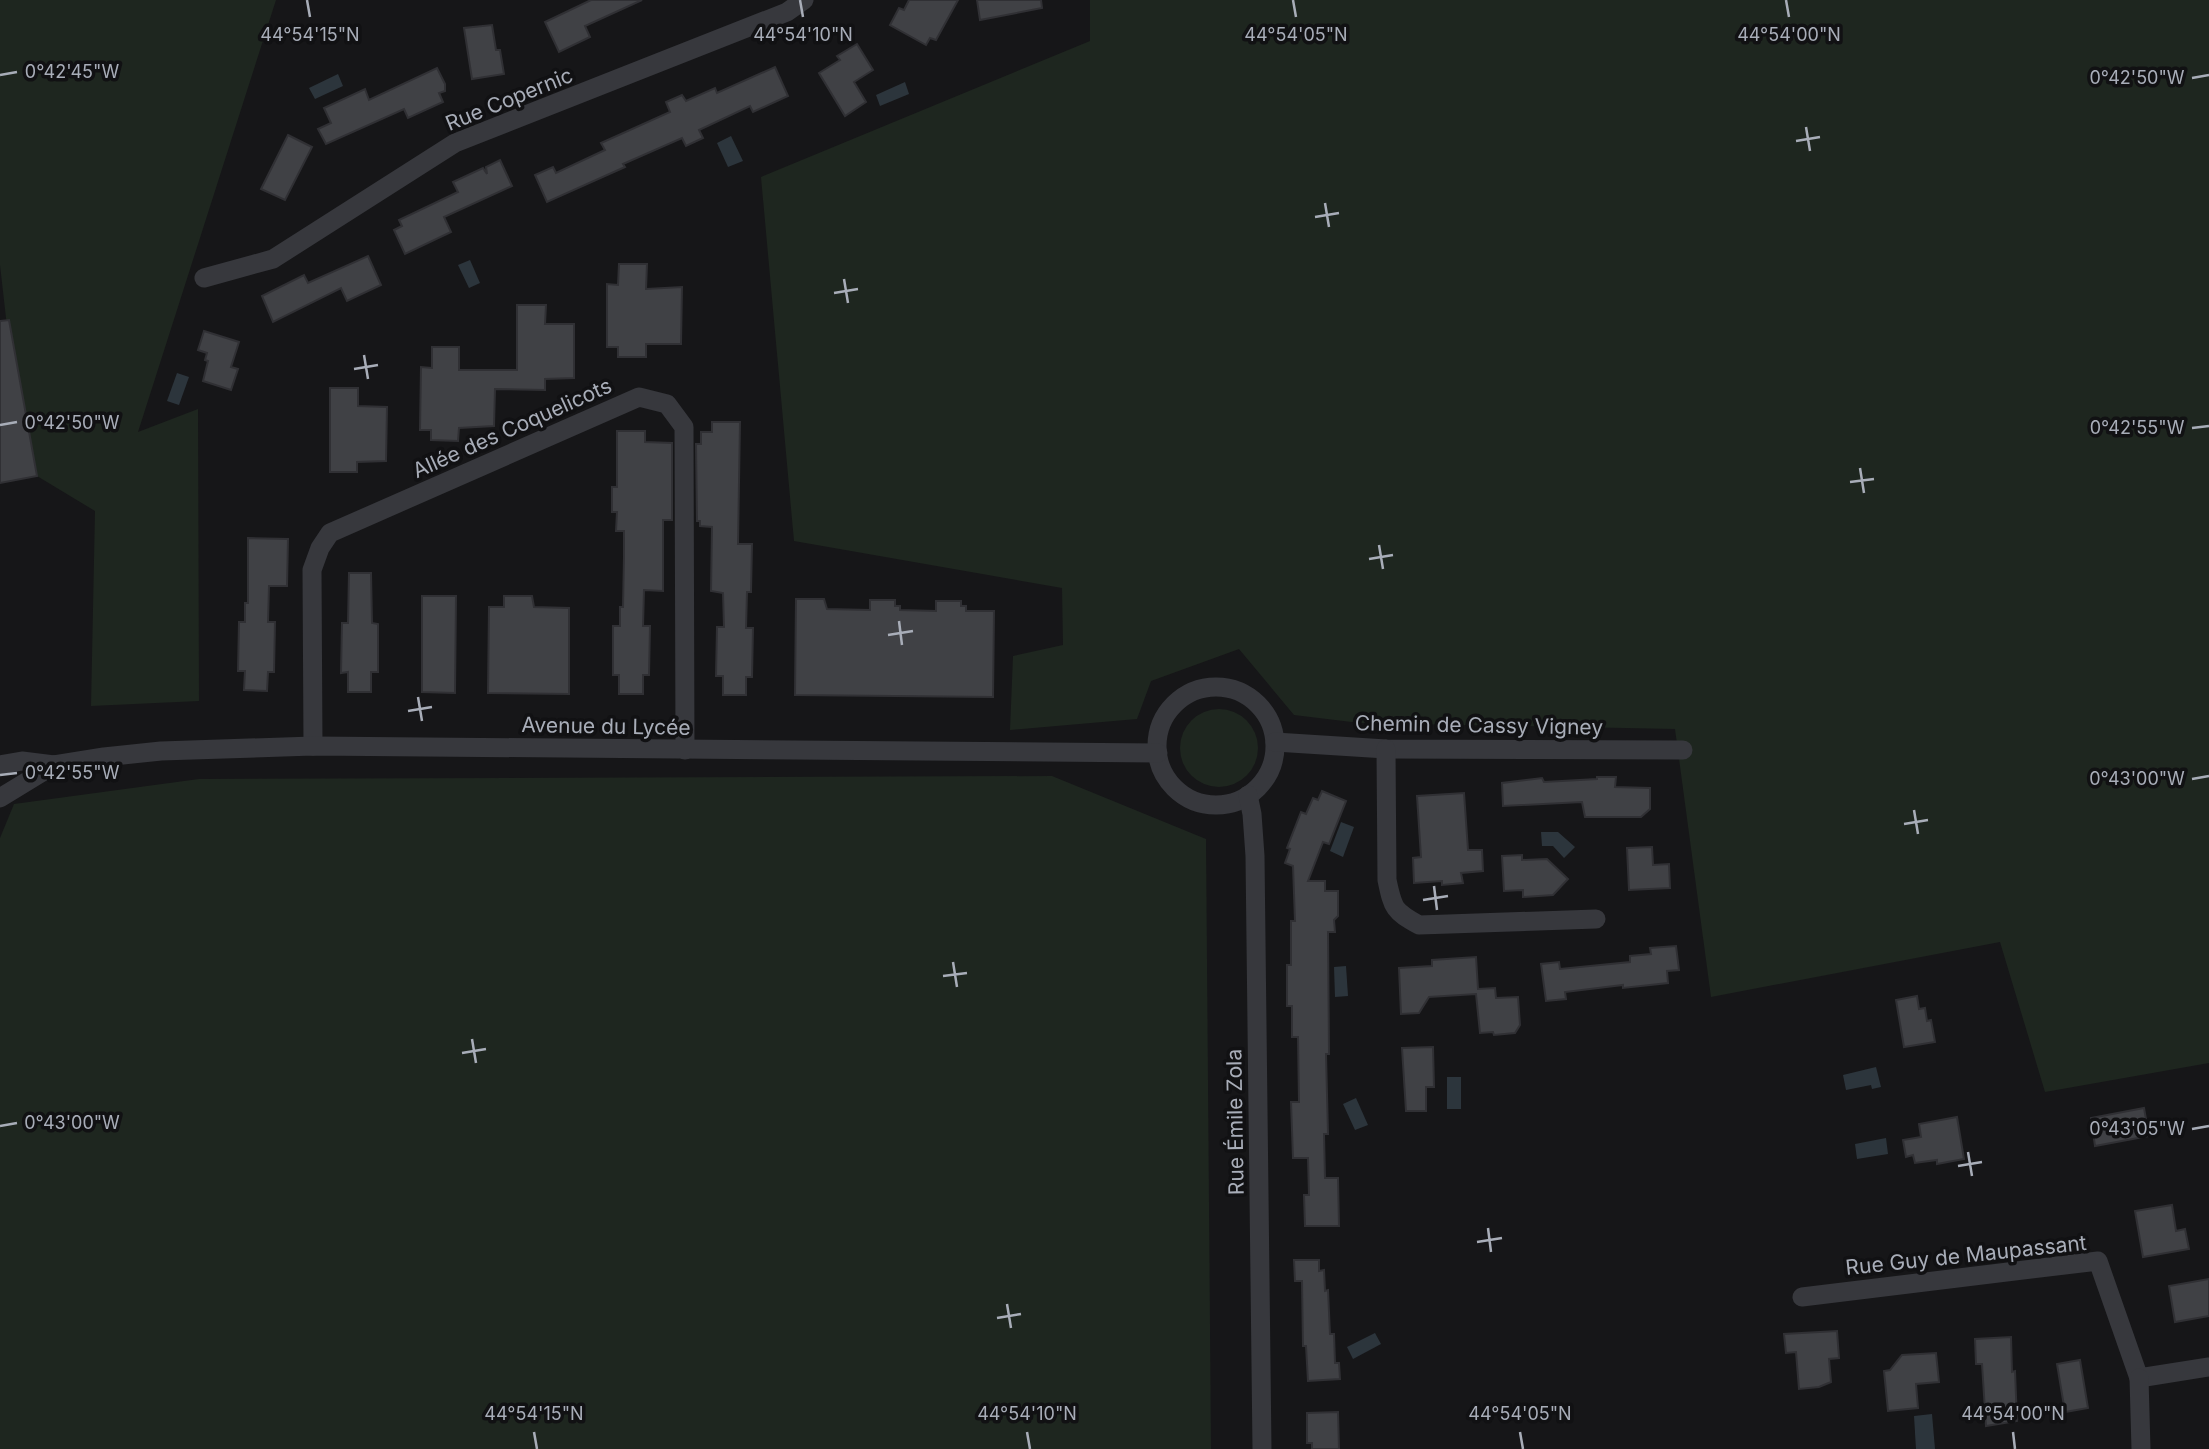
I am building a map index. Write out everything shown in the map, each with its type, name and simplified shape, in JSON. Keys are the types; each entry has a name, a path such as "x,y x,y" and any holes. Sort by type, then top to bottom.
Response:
{"street":[{"name":"Rue Copernic","path":"204,278 273,259 455,143 787,12 804,0"},
{"name":"Allée des Coquelicots","path":"313,746 312,570 320,548 330,533 639,397 667,404 684,427 685,750"},
{"path":"1211,687 1230,688 1247,695 1261,707 1271,723 1275,742 1274,758 1260,785 1248,795 1230,803 1210,805 1191,799 1175,788 1163,772 1158,753 1158,734 1165,716 1176,702 1192,691 1211,687"},
{"name":"Chemin de Cassy Vigney","path":"1275,742 1386,749 1683,750"},
{"name":"Avenue du Lycée","path":"0,765 22,761 54,765 161,751 313,746 1158,753"},
{"path":"1386,749 1387,880 1391,901 1399,913 1419,925 1596,919"},
{"name":"Avenue du Lycée","path":"0,798 54,765"},
{"name":"Rue Émile Zola","path":"1248,795 1254,838 1262,1449"},
{"name":"Rue Guy de Maupassant","path":"1802,1297 2098,1261 2139,1378 2141,1449"},
{"path":"2139,1378 2209,1367"}],"shaded area":[{"path":"0,0 276,0 138,432 198,409 199,701 91,706 95,511 37,476 6,318 0,265"},
{"path":"1090,0 2209,0 2209,1063 2045,1092 2000,942 1711,997 1675,729 1360,723 1294,715 1239,649 1151,681 1137,719 1010,730 1013,656 1063,645 1062,588 794,541 761,177 1090,41"},
{"path":"338,74 343,86 315,99 309,88"},
{"path":"905,82 909,94 880,106 876,95"},
{"path":"731,136 743,161 728,167 717,143"},
{"path":"470,260 480,283 469,288 458,265"},
{"path":"177,373 189,377 179,405 167,401"},
{"path":"1219,709 1234,712 1247,720 1255,733 1258,748 1255,763 1247,776 1234,784 1219,787 1204,784 1191,776 1183,763 1180,748 1183,733 1191,720 1204,712"},
{"path":"1052,776 1206,839 1211,1449 0,1449 0,838 14,804 199,779"},
{"path":"1341,822 1354,827 1343,857 1330,851"},
{"path":"1541,832 1558,832 1575,847 1564,858 1553,846 1542,846"},
{"path":"1346,966 1348,996 1335,997 1334,967"},
{"path":"1876,1067 1881,1087 1872,1089 1871,1085 1846,1090 1843,1075"},
{"path":"1447,1077 1461,1077 1461,1109 1447,1109"},
{"path":"1356,1098 1368,1125 1355,1130 1343,1104"},
{"path":"1886,1138 1888,1154 1857,1159 1855,1144"},
{"path":"1375,1333 1381,1344 1353,1359 1347,1347"},
{"path":"1932,1414 1935,1449 1916,1449 1914,1416"}],"building":[{"path":"591,0 642,0 585,26 590,37 559,52 545,22"},
{"path":"909,0 958,0 936,40 930,38 926,45 890,25 899,8 904,10"},
{"path":"977,0 1041,0 1042,8 980,20"},
{"path":"492,25 504,74 472,79 464,28"},
{"path":"857,44 873,70 854,82 866,102 845,116 819,73 840,60 837,56"},
{"path":"775,67 788,96 753,112 750,106 699,130 703,138 686,146 682,138 547,202 535,175 553,167 556,173 605,150 601,143 670,112 666,102 682,95 686,101 715,88 717,93"},
{"path":"437,68 445,84 445,91 439,93 443,102 408,118 404,109 326,144 318,129 331,123 324,108 365,89 369,100"},
{"path":"288,135 312,147 285,200 261,189"},
{"path":"500,160 512,186 444,217 451,232 405,254 394,230 402,226 399,220 458,192 453,182 483,168 487,174 486,167"},
{"path":"368,256 381,285 347,301 341,288 273,322 262,296 304,275 308,283"},
{"path":"619,264 647,264 646,289 682,287 681,344 646,344 646,357 618,357 618,347 607,347 607,284 618,285"},
{"path":"517,305 546,305 545,324 574,324 574,378 545,379 545,390 495,389 494,426 459,428 458,441 431,440 431,430 420,430 421,367 432,368 432,347 459,347 459,370 517,370"},
{"path":"9,320 37,476 0,483 0,321"},
{"path":"204,331 239,342 231,367 238,369 231,390 203,381 208,361 205,360 207,353 198,350"},
{"path":"330,388 358,388 358,406 387,407 386,461 357,462 357,472 330,472"},
{"path":"712,422 740,422 738,544 752,544 751,592 747,592 746,628 753,628 752,677 746,677 746,695 723,695 723,676 716,676 717,627 724,627 723,593 711,591 712,527 700,526 700,521 697,521 696,444 701,444 701,432 712,432"},
{"path":"617,431 645,431 645,442 672,443 672,520 663,520 663,591 644,590 643,626 650,626 649,675 643,675 643,694 619,694 619,675 613,675 613,626 620,626 620,607 623,607 624,556 624,531 616,531 617,512 612,512 612,487 617,487"},
{"path":"248,538 288,539 287,586 269,586 268,622 275,622 274,672 268,672 267,691 244,690 245,671 238,671 239,622 245,622 245,603 248,603"},
{"path":"349,573 371,573 372,623 378,624 378,672 371,672 371,692 348,692 348,672 341,673 342,623 348,623"},
{"path":"422,596 456,596 455,693 422,692"},
{"path":"504,596 532,596 534,607 569,608 569,694 488,693 489,607 504,607"},
{"path":"796,599 824,599 827,609 870,610 870,600 895,600 895,606 900,606 900,610 936,611 936,601 961,601 961,606 966,606 966,611 994,611 993,697 795,695"},
{"path":"1616,777 1615,787 1650,788 1650,809 1641,817 1585,817 1582,802 1503,806 1502,783 1542,778 1544,782"},
{"path":"1322,791 1346,801 1329,844 1323,842 1308,881 1325,881 1325,891 1338,891 1335,932 1328,932 1328,1134 1324,1134 1325,1178 1338,1178 1339,1226 1305,1226 1304,1195 1309,1195 1308,1158 1293,1158 1291,1102 1299,1102 1298,1037 1292,1037 1292,1006 1287,1006 1287,965 1291,965 1291,921 1295,921 1293,866 1285,863 1290,849 1287,848 1301,812 1306,814 1313,798 1318,800"},
{"path":"1464,793 1468,850 1482,850 1483,871 1461,873 1463,883 1414,883 1413,858 1421,857 1417,796"},
{"path":"1652,847 1653,865 1669,864 1670,888 1629,890 1627,848"},
{"path":"1522,855 1522,860 1547,859 1568,879 1553,895 1523,897 1523,890 1504,891 1502,856"},
{"path":"1676,946 1679,970 1667,971 1668,983 1565,992 1566,999 1546,1001 1541,964 1559,962 1560,969 1630,962 1630,956 1651,954 1650,948"},
{"path":"1476,957 1478,989 1495,988 1496,998 1518,997 1520,1025 1515,1033 1480,1033 1476,994 1429,997 1419,1013 1401,1014 1399,968 1432,966 1432,960"},
{"path":"1917,996 1919,1009 1925,1008 1927,1021 1931,1020 1935,1042 1904,1047 1896,1000"},
{"path":"1433,1047 1434,1087 1426,1087 1426,1111 1406,1111 1402,1048"},
{"path":"2144,1108 2149,1136 2095,1146 2091,1118"},
{"path":"1957,1117 1964,1159 1937,1164 1937,1160 1915,1163 1913,1155 1906,1157 1903,1140 1921,1137 1919,1124"},
{"path":"2172,1205 2176,1231 2185,1229 2189,1249 2143,1257 2135,1211"},
{"path":"1294,1260 1319,1260 1319,1271 1324,1270 1325,1291 1328,1290 1330,1334 1334,1334 1335,1363 1339,1363 1340,1379 1308,1381 1306,1346 1303,1346 1302,1281 1295,1281"},
{"path":"2209,1279 2209,1316 2175,1322 2169,1286"},
{"path":"1837,1331 1839,1358 1829,1359 1831,1382 1819,1387 1799,1389 1796,1352 1786,1353 1784,1334"},
{"path":"2011,1337 2017,1421 1986,1426 1982,1364 1976,1364 1975,1339"},
{"path":"1936,1353 1939,1382 1916,1384 1918,1408 1888,1411 1884,1371 1890,1370 1902,1355"},
{"path":"2080,1360 2088,1408 2065,1412 2057,1364"},
{"path":"1338,1412 1339,1449 1312,1449 1312,1443 1307,1443 1307,1413"}]}
